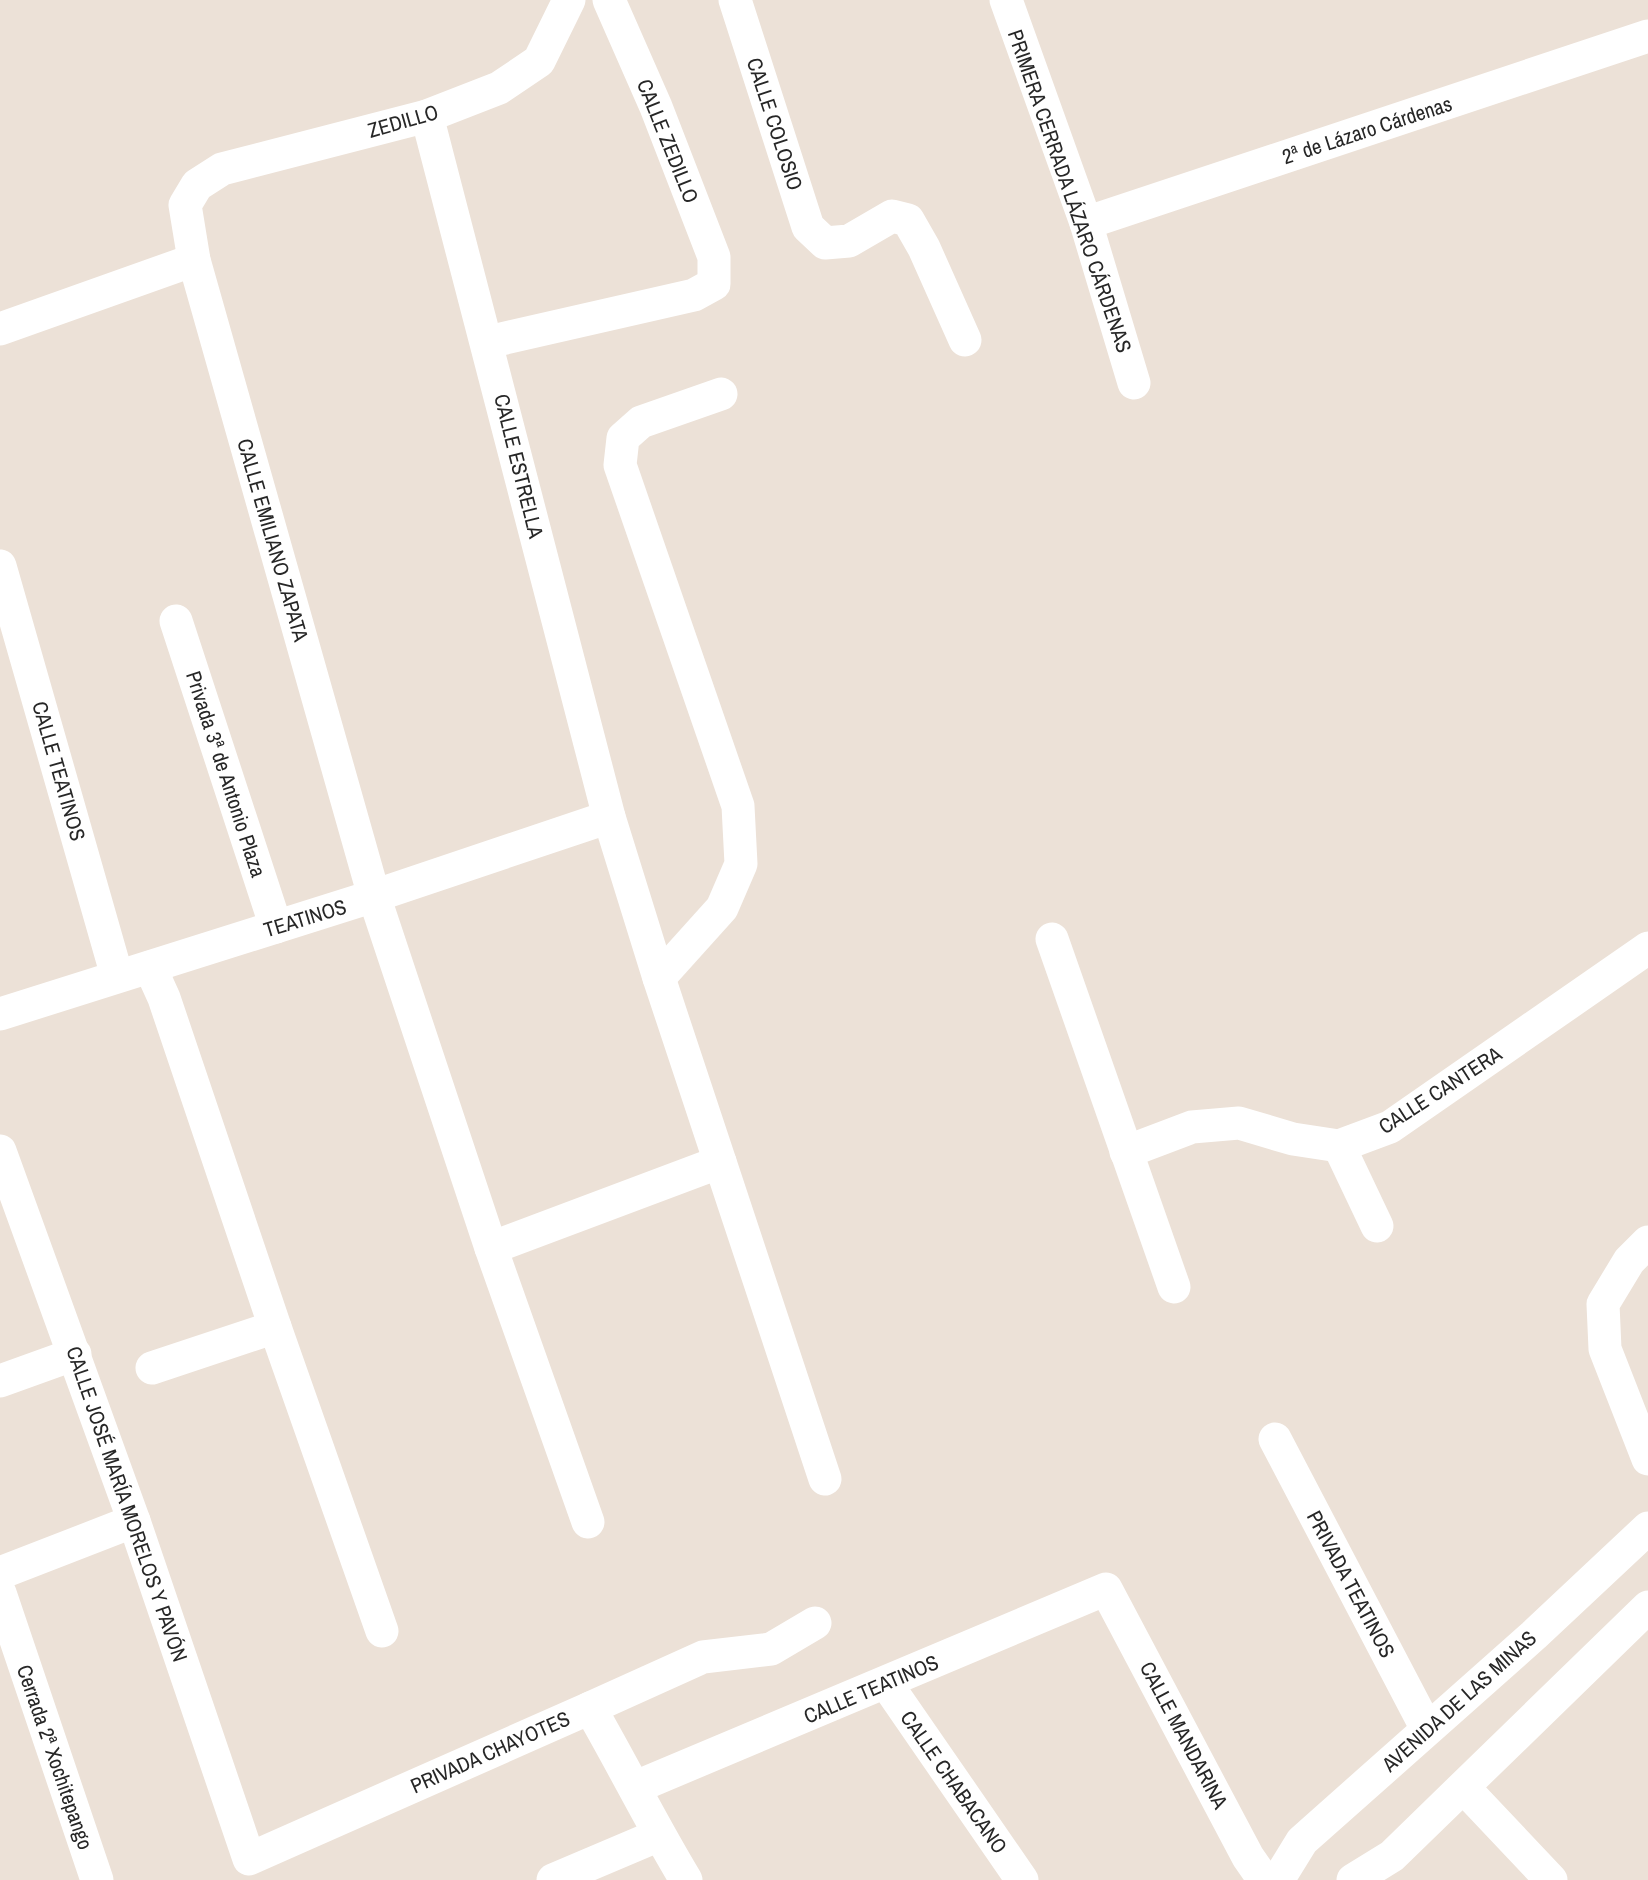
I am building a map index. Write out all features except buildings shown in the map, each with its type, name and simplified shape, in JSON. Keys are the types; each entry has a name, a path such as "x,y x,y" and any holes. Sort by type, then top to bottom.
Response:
{"street":[{"name":"ZEDILLO","path":"197,185 222,169 428,116 499,88 540,61 569,0"},
{"name":"CALLE ZEDILLO","path":"488,342 694,295 715,284 714,257 656,107 609,0"},
{"name":"CALLE COLOSIO","path":"735,0 808,227 825,243 849,241 892,216 908,220 924,248 965,340"},
{"name":"PRIMERA CERRADA LÁZARO CÁRDENAS","path":"1006,0 1086,223 1134,383"},
{"name":"2ª de Lázaro Cárdenas","path":"1086,223 1648,36"},
{"name":"CALLE ESTRELLA","path":"428,116 609,817 659,978 825,1479"},
{"name":"CALLE EMILIANO ZAPATA","path":"197,185 185,205 194,260 374,896 491,1248 588,1522"},
{"path":"0,329 194,260"},
{"path":"659,978 722,908 741,864 738,806 620,466 622,438 641,422 721,394"},
{"name":"CALLE TEATINOS","path":"0,566 117,976"},
{"name":"Privada 3ª de Antonio Plaza","path":"176,621 276,927"},
{"name":"TEATINOS","path":"0,1014 374,896 609,817"},
{"path":"1052,939 1174,1287"},
{"name":"CALLE CANTERA","path":"1126,1152 1192,1127 1239,1123 1293,1139 1339,1146 1390,1127 1648,948"},
{"path":"150,967 168,1012 382,1631"},
{"path":"1339,1146 1377,1226"},
{"name":"CALLE JOSÉ MARÍA MORELOS Y PAVÓN","path":"0,1151 134,1521 249,1859"},
{"path":"491,1248 720,1162"},
{"path":"1648,1242 1629,1261 1603,1304 1605,1349 1648,1459"},
{"path":"152,1368 275,1327"},
{"path":"0,1381 75,1354"},
{"name":"PRIVADA TEATINOS","path":"1275,1439 1427,1729"},
{"path":"0,1573 134,1521"},
{"name":"AVENIDA DE LAS MINAS","path":"1278,1880 1302,1841 1534,1635 1648,1528"},
{"name":"CALLE TEATINOS","path":"636,1787 1106,1589"},
{"name":"CALLE MANDARINA","path":"1106,1589 1248,1857 1264,1880"},
{"name":"Cerrada 2ª Xochitepango","path":"0,1593 97,1880"},
{"path":"1353,1880 1392,1856 1648,1607"},
{"path":"590,1708 703,1657 771,1649 815,1623"},
{"name":"CALLE CHABACANO","path":"886,1683 1022,1880"},
{"name":"PRIVADA CHAYOTES","path":"249,1859 590,1708 686,1880"},
{"path":"1464,1788 1551,1880"},
{"path":"553,1880 659,1835"}]}
